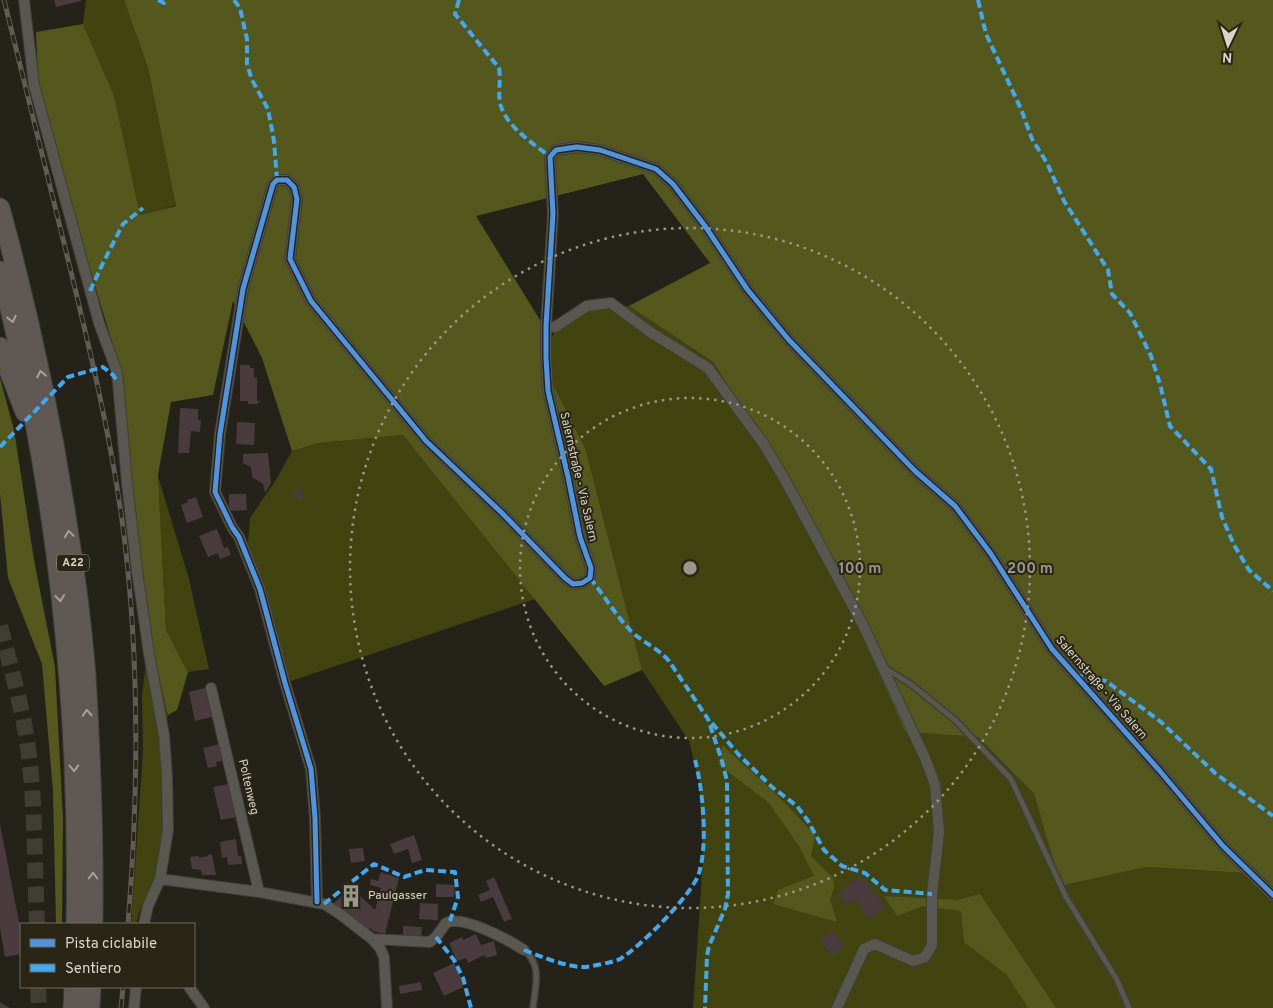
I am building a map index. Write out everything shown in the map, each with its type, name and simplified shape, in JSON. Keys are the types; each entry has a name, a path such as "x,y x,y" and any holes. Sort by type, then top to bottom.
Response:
{"highway":[{"name":"A22","path":"0,208 33,336 44,390 63,491 76,586 86,675 91,774 93,923"},
{"name":"A22","path":"0,271 28,386 54,545 70,710 76,829 76,923"},
{"path":"0,347 39,446"},
{"path":"73,1008 74,988"},
{"path":"90,988 90,1008"}],"street":[{"path":"24,0 34,85 99,323 118,372 126,476 149,654 164,735 167,777 168,830 160,879 148,906 144,923"},
{"name":"Salernstraße - Via Salern","path":"317,902 315,818 311,769 260,590 239,537 215,492 220,434 243,290 273,184 278,180 287,180 294,187 298,199 290,259 311,300 426,441 502,513 565,578 573,584 582,583 590,578 591,568 580,537 548,391 546,358 552,214 550,157 556,150 577,147 600,150 656,169 673,184 705,226 747,289 789,340 915,471 955,506 991,554 1052,649 1223,846 1273,895"},
{"path":"546,326 555,327 587,306 611,302 650,332 708,368 763,443 784,478 863,625 925,758 935,785 939,832 932,894 932,945 926,957 913,961 875,944 864,949 837,1008"},
{"name":"Poltenweg","path":"212,688 259,892"},
{"path":"160,879 259,892 324,904 372,939 380,948 384,958 387,1008"},
{"path":"372,939 430,942 446,923 456,921 487,931 510,941 524,950"},
{"path":"384,958 394,941"},
{"path":"134,1008 136,988"},
{"path":"190,988 204,1008"}],"lane":[{"path":"882,667 912,685 955,720 1011,779 1066,897 1117,980 1129,1008"},
{"path":"524,950 535,962 537,972 533,1008"}],"shaded area":[{"path":"86,0 124,0 148,68 176,205 140,216 114,95 83,24"},
{"path":"629,306 713,362 797,493 905,732 978,737 1034,794 1062,886 1147,867 1244,873 1273,892 1273,1008 693,1008 703,859 699,781 689,741 642,670 586,450 553,384 551,338 559,325 584,310"},
{"path":"403,435 535,599 285,683 247,557 250,518 276,480 292,451 319,443"},
{"path":"158,476 189,579 209,669 188,672 166,630"},
{"path":"149,636 168,715 164,735 167,777 160,879 142,905 136,923 131,923 143,753 142,696"}],"green space":[{"path":"124,0 1273,0 1273,892 1244,873 1147,867 1061,886 1034,794 978,737 905,732 797,493 713,362 629,306 710,263 643,174 476,216 551,338 553,384 586,450 642,670 604,686 403,435 319,443 292,451 262,358 233,301 213,395 171,402 158,475 166,630 188,672 177,710 168,715 149,636 128,471 122,375 39,100 36,32 83,24 114,95 140,215 176,206 148,68"},
{"path":"0,378 14,430 34,560 55,667 63,819 62,923 56,923 53,791 42,664 8,578 0,493"},
{"path":"722,745 774,792 815,835 811,856 833,878 834,888 830,899 837,922 773,904 778,890 814,876 799,846 768,802 719,765"},
{"path":"980,894 1056,1008 1028,1008 1007,975 964,942 961,911 923,906 897,916 884,896 957,900"}],"building":[{"path":"54,0 81,0 81,1 56,7"},
{"path":"240,365 250,365 250,368 254,368 254,378 257,377 257,401 261,401 257,404 248,404 248,401 240,401"},
{"path":"180,408 198,409 198,420 201,420 200,432 191,431 189,453 178,453"},
{"path":"237,422 255,423 254,445 236,444"},
{"path":"268,453 271,483 265,493 263,484 252,477 251,467 243,463 243,454"},
{"path":"298,487 305,497 298,501 292,491"},
{"path":"229,494 246,494 247,510 229,511"},
{"path":"196,497 203,517 187,523 181,505 188,502 187,500"},
{"path":"217,529 224,548 228,547 231,555 220,559 218,553 208,557 199,536"},
{"path":"205,688 212,717 195,721 189,692"},
{"path":"220,744 223,761 216,762 217,766 208,768 203,748"},
{"path":"228,784 236,817 221,820 213,787"},
{"path":"0,824 20,927 20,954 5,957 0,928"},
{"path":"414,835 422,860 412,863 408,849 394,854 390,844"},
{"path":"236,839 238,856 241,856 242,864 228,865 227,857 222,858 220,842"},
{"path":"363,848 365,861 351,863 349,849"},
{"path":"212,854 216,875 202,875 201,870 192,869 190,857 199,856 199,858"},
{"name":"Paulgasser","path":"381,872 399,878 385,934 373,931 370,928 369,930 333,904 351,887 375,910 381,888 370,885 371,879 378,881"},
{"path":"861,875 885,907 869,920 855,899 846,905 837,894"},
{"path":"494,877 512,919 504,922 493,897 481,902 478,895 490,890 486,881"},
{"path":"436,884 455,885 454,897 436,897"},
{"path":"420,903 438,904 438,920 419,919"},
{"path":"403,926 422,927 421,939 403,938"},
{"path":"833,931 844,947 831,956 820,940"},
{"path":"476,934 481,945 494,941 497,955 486,958 484,955 468,963 466,958 457,961 449,943 462,937 463,940"},
{"path":"454,963 463,987 444,996 433,973"},
{"path":"421,982 422,990 400,994 399,986"},
{"path":"0,1002 10,1008 0,1008"}],"tunnel":[{"path":"0,626 22,712 30,764 37,923"},
{"path":"38,988 39,1008"}],"railway":[{"path":"4,0 89,346 111,450 122,520 132,621 136,722 134,823 128,923"},
{"path":"121,1008 123,988"}],"marked path":[{"path":"158,0 164,3 168,0"},
{"path":"234,0 240,8 247,39 247,64 252,80 268,109 274,141 277,180"},
{"path":"459,0 455,14 499,68 499,99 503,112 520,133 550,157"},
{"path":"978,0 986,34 1021,109 1032,139 1047,163 1064,201 1108,270 1112,294 1130,313 1151,356 1170,426 1211,469 1222,517 1234,545 1249,570 1273,591"},
{"path":"90,291 123,224 143,208"},
{"path":"0,447 68,377 103,367 118,382"},
{"path":"590,578 629,629 669,661 708,719 722,761 727,781 728,894 725,909 709,946 705,1008"},
{"path":"1075,675 1106,681 1161,722 1215,773 1273,816"},
{"path":"712,723 739,755 772,787 797,806 808,821 824,850 842,866 865,873 885,890 932,894"},
{"path":"524,950 576,967 613,962 640,944 676,907 695,882 702,861 703,816 695,760"},
{"path":"324,904 374,864 404,877 425,870 455,872 458,897 450,921"},
{"path":"436,937 454,960 463,978 471,1008"}],"cycle path":[{"path":"317,902 315,818 311,769 285,683 260,589 239,537 215,492 220,434 243,289 273,184 277,180 287,180 294,187 297,199 290,259 311,301 426,441 502,513 565,578 573,584 582,583 590,578 591,568 580,537 548,391 546,358 546,326 553,214 550,157 556,150 577,147 600,150 656,169 673,184 705,226 747,289 789,340 915,471 955,506 991,554 1052,649 1223,846 1273,895"}],"place":[{"name":"Paulgasser","path":"351,896"}]}
